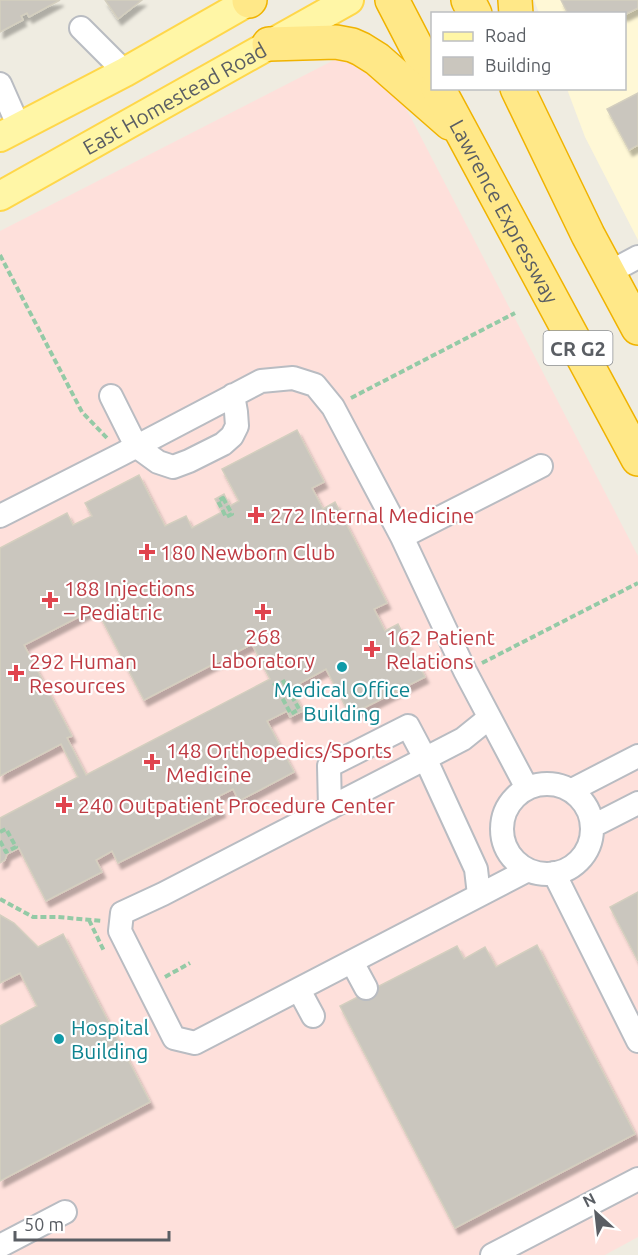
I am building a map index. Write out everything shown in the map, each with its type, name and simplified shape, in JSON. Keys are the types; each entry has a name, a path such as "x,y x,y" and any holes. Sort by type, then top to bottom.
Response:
{"highway":[{"path":"393,0 431,75"},
{"path":"269,44 336,42 361,49 377,59 461,133"},
{"name":"Lawrence Expressway","path":"439,90 638,459"},
{"name":"CR G2","path":"518,90 588,235 638,328"}],"main road":[{"path":"9,132 125,72 250,0"},
{"name":"East Homestead Road","path":"0,196 349,0"}],"lane":[{"path":"81,28 125,72"},
{"path":"0,84 9,132"},
{"path":"608,273 638,257"},
{"path":"0,516 261,381 293,378 315,385 333,407 402,537 465,671 527,788"},
{"path":"111,396 129,450 173,467 223,444 232,436 237,426 233,395"},
{"path":"402,537 541,466"},
{"path":"489,718 463,739 122,914 120,931 174,1038 195,1043 528,870"},
{"path":"330,808 328,766 408,726 476,869 479,895"},
{"path":"572,790 638,756"},
{"path":"547,783 572,790 590,812 593,826 591,840 585,853 576,864 564,871 554,873 539,873 518,864 504,844 501,832 506,808 513,798 527,788 547,783"},
{"path":"593,826 638,803"},
{"path":"554,873 638,1041"},
{"path":"352,962 366,988"},
{"path":"300,990 313,1016"},
{"path":"492,1255 638,1179"},
{"path":"0,1246 65,1212"}],"path":[{"path":"0,255 82,412 129,450"},
{"path":"333,407 515,314"},
{"path":"223,498 232,514 226,517 218,501 223,498"},
{"path":"465,671 638,583"},
{"path":"274,683 291,714 299,710 282,679"},
{"path":"0,832 6,829 16,847 6,852 0,841"},
{"path":"0,899 33,917 121,923"},
{"path":"88,920 104,951"}],"shaded area":[{"path":"534,0 638,0 638,240 585,137 567,90 626,90 626,12 539,12"},
{"path":"338,58 361,64 395,87 638,556 638,1237 605,1255 0,1255 0,231"}],"building":[{"path":"0,0 60,0 29,17 27,13 21,16 23,20 0,32"},
{"path":"105,0 142,0 118,19"},
{"path":"561,0 638,0 638,8 626,14 626,12 567,12"},
{"path":"638,93 638,145 629,150 607,109"},
{"name":"Medical Office Building","path":"297,430 324,482 312,488 323,509 335,502 387,603 374,609 385,631 398,624 425,677 350,715 326,669 291,688 303,711 290,717 287,711 267,721 294,772 239,801 233,789 215,798 222,811 118,863 112,851 96,860 102,872 46,901 19,848 7,854 5,860 0,863 0,818 78,777 61,744 0,776 0,548 67,513 73,525 92,516 85,503 139,475 165,526 186,516 192,528 222,512 215,499 224,494 230,506 239,501 222,469","holes":["96,608 144,700 252,644 270,679 86,775 67,738 72,736 24,645"]},
{"path":"638,892 638,961 610,907"},
{"name":"Hospital Building","path":"0,915 14,923 38,947 63,934 150,1102 0,1181 0,1026 37,1006 20,973 0,983"},
{"path":"537,945 635,1134 455,1228 340,1006 457,946 464,959 485,947 496,967"}],"place":[{"name":"272 Internal Medicine","path":"256,515"},
{"name":"180 Newborn Club","path":"147,552"},
{"name":"188 Injections – Pediatric","path":"50,600"},
{"name":"268 Laboratory","path":"263,612"},
{"name":"162 Patient Relations","path":"372,649"},
{"name":"Medical Office Building","path":"342,667"},
{"name":"292 Human Resources","path":"16,673"},
{"name":"148 Orthopedics/Sports Medicine","path":"152,762"},
{"name":"240 Outpatient Procedure Center","path":"64,805"},
{"name":"Hospital Building","path":"59,1039"}]}
